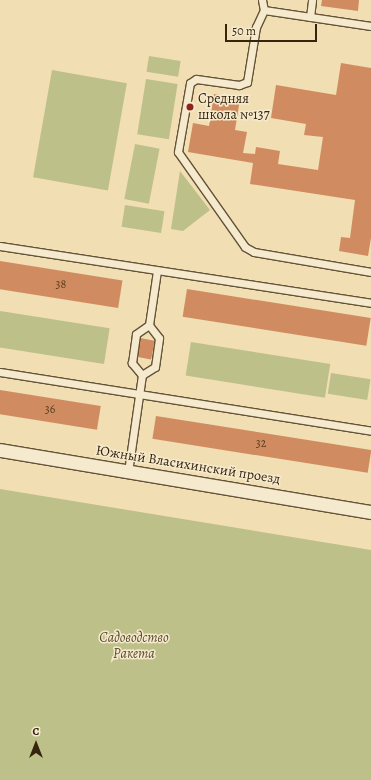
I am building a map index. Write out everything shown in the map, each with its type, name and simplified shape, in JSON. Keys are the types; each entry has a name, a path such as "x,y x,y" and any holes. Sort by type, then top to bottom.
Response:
{"street":[{"name":"Южный Власихинский проезд","path":"0,450 371,512"}],"lane":[{"path":"262,0 264,10 256,28 247,82 240,85 196,79 190,83 178,152 246,247 254,252 371,272"},
{"path":"310,17 312,0"},
{"path":"264,10 371,26"},
{"path":"0,246 371,303"},
{"path":"142,375 155,367 159,338 149,325 157,271"},
{"path":"128,472 142,375 132,363 136,334 149,325"},
{"path":"0,372 371,431"}],"green space":[{"path":"149,56 181,61 178,77 146,72"},
{"path":"52,70 127,83 108,191 33,177"},
{"path":"146,79 178,84 169,139 137,134"},
{"path":"135,144 160,149 149,204 124,199"},
{"path":"180,171 210,210 183,231 171,229"},
{"path":"125,205 165,211 161,233 122,227"},
{"path":"0,311 110,328 104,364 0,347"},
{"path":"191,342 330,364 325,398 186,376"},
{"path":"331,373 371,379 367,400 328,394"},
{"name":"Садоводство Ракета","path":"0,489 371,550 371,780 0,780"}],"building":[{"path":"322,0 359,0 358,11 321,6"},
{"path":"341,63 371,68 371,238 368,256 339,251 341,237 350,238 355,200 250,184 253,163 188,152 193,123 209,126 214,94 240,99 235,130 247,132 243,153 255,154 256,147 280,151 278,164 318,170 323,137 304,135 306,124 271,118 276,85 336,95"},
{"path":"0,261 122,280 118,308 0,289"},
{"path":"187,289 371,318 366,346 183,317"},
{"path":"140,338 155,341 151,360 136,357"},
{"path":"0,390 101,406 97,430 0,414"},
{"path":"156,416 371,450 368,473 152,439"}],"place":[{"name":"Средняя школа №137","path":"190,107"}]}
